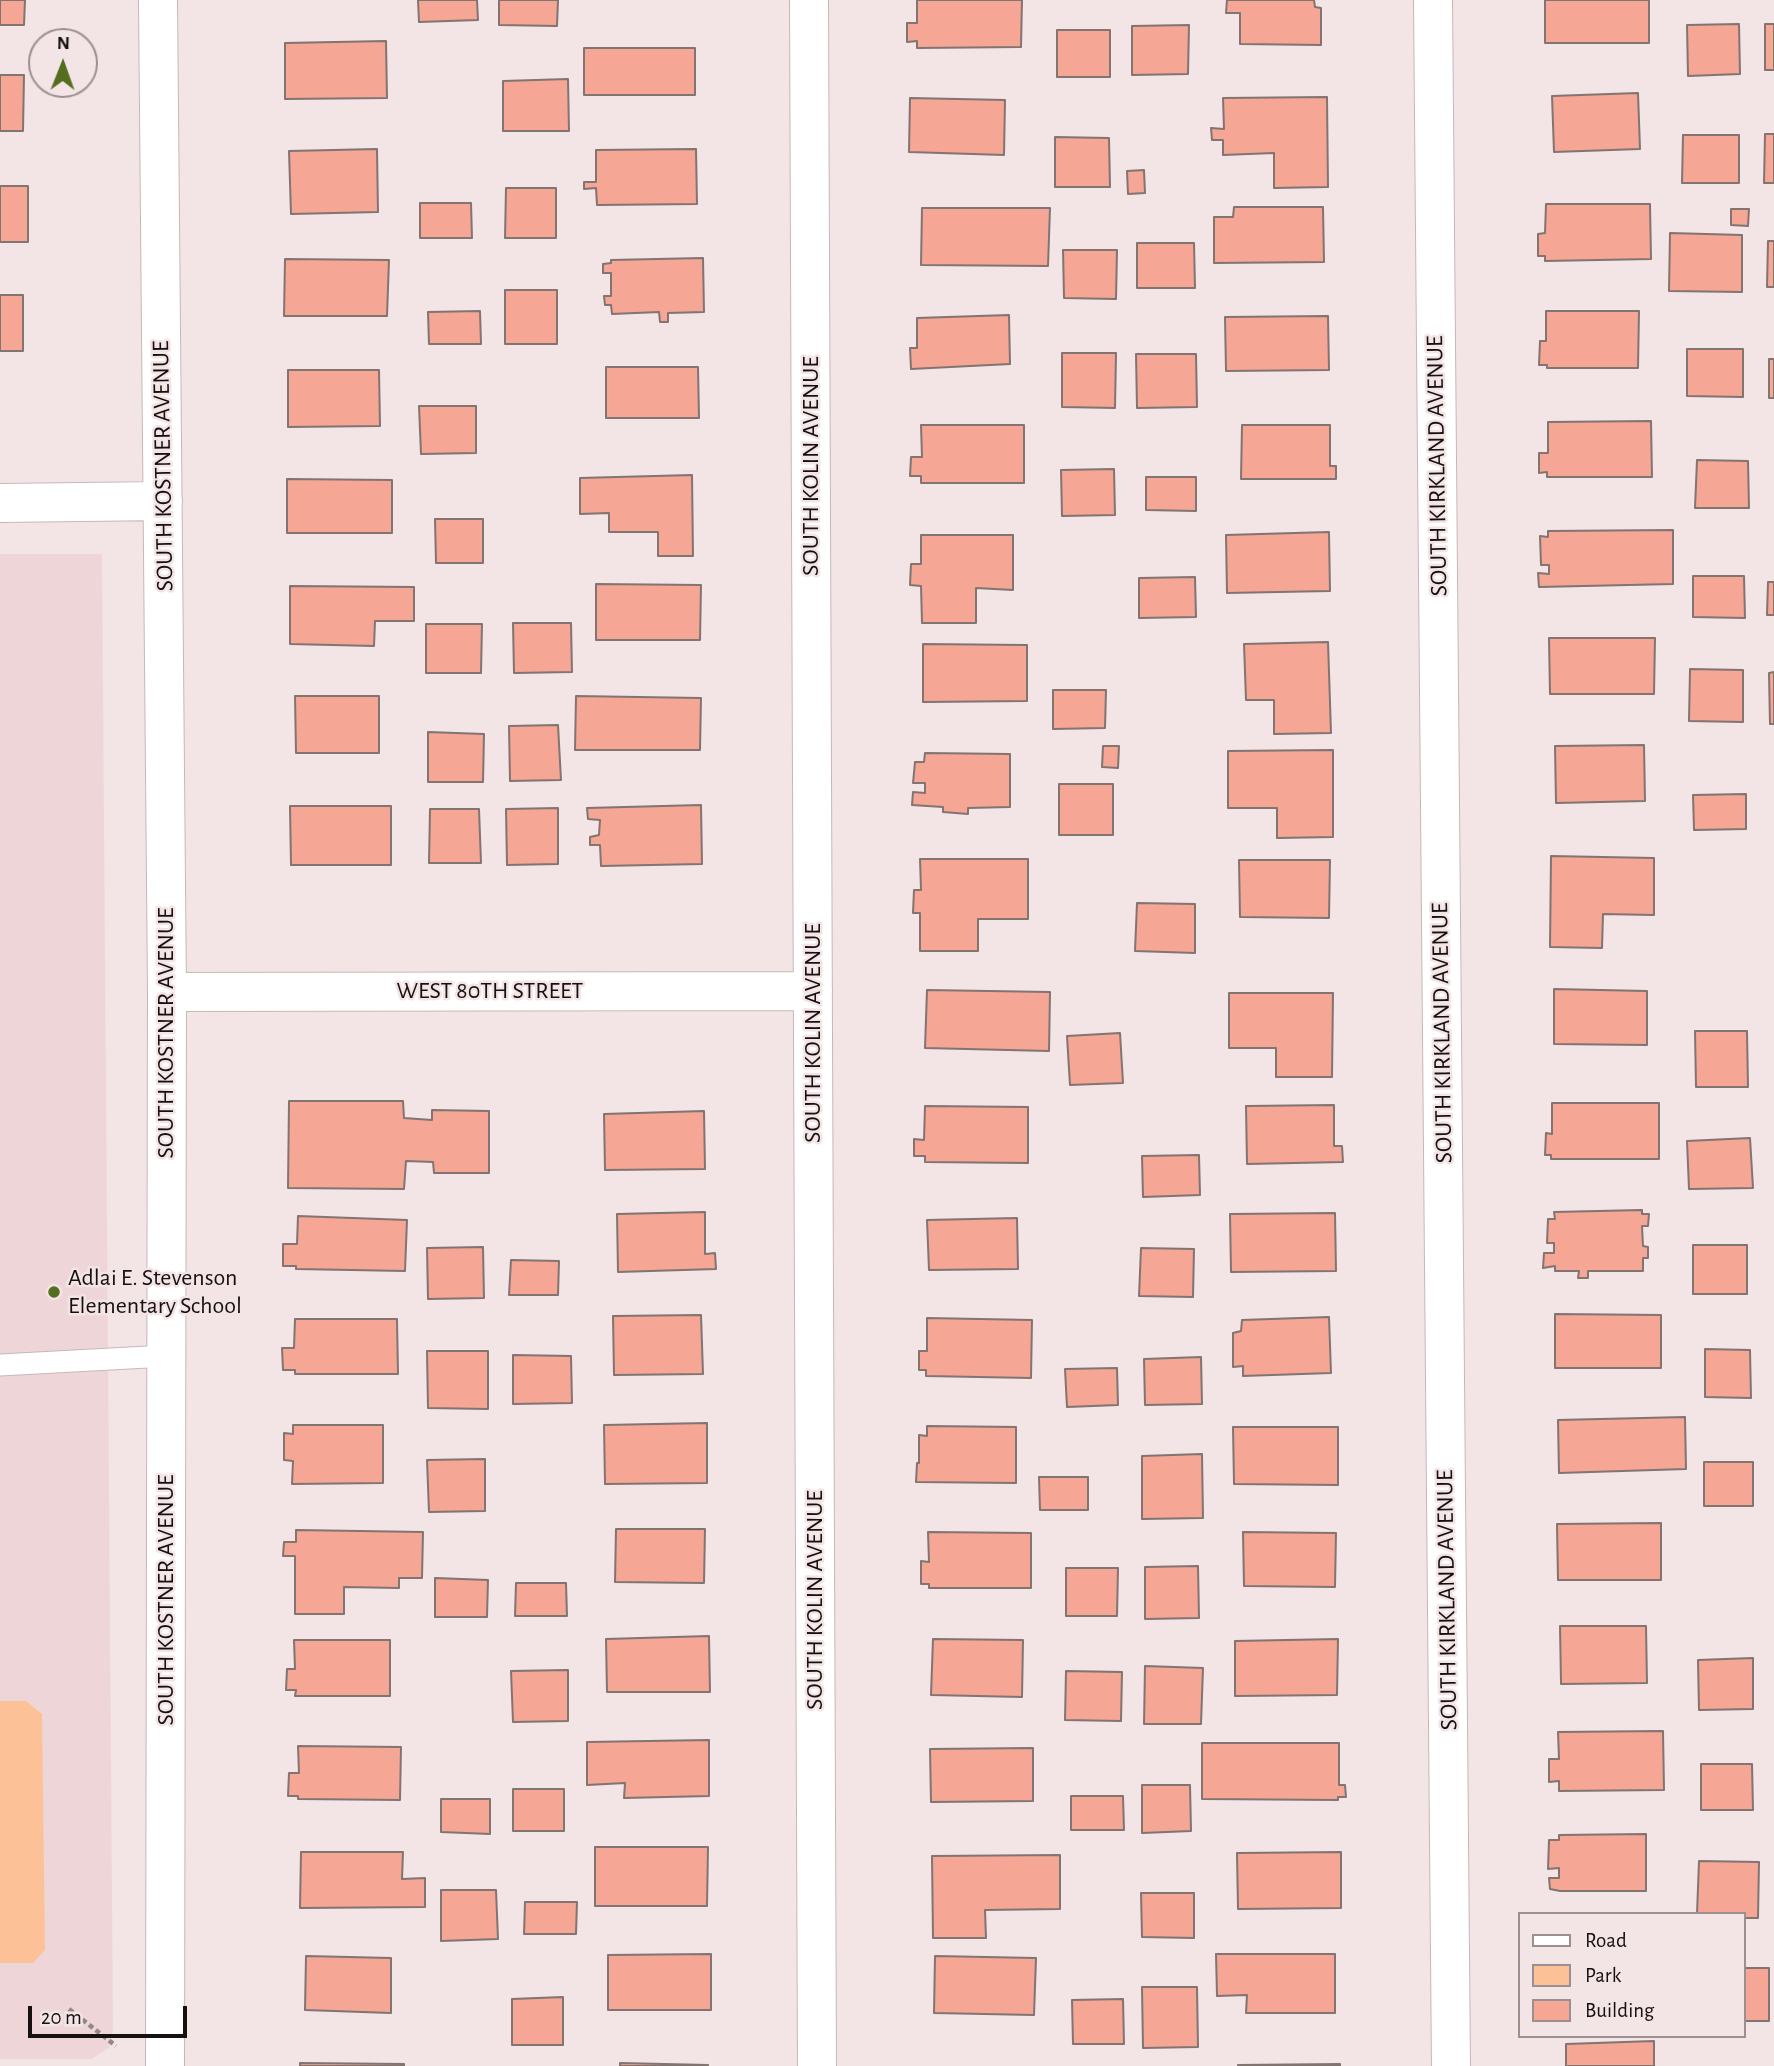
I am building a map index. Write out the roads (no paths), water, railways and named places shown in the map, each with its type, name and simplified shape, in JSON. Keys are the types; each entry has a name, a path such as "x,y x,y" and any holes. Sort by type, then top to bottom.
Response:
{"street":[{"name":"SOUTH KOSTNER AVENUE","path":"158,0 167,992 165,2066"},
{"name":"SOUTH KOLIN AVENUE","path":"809,0 817,2066"},
{"name":"SOUTH KIRKLAND AVENUE","path":"1433,0 1451,2066"},
{"path":"0,503 163,501"},
{"name":"WEST 80TH STREET","path":"167,992 813,991"}],"lane":[{"path":"0,1365 166,1356"}],"place":[{"name":"Adlai E. Stevenson Elementary School","path":"54,1292"}]}
